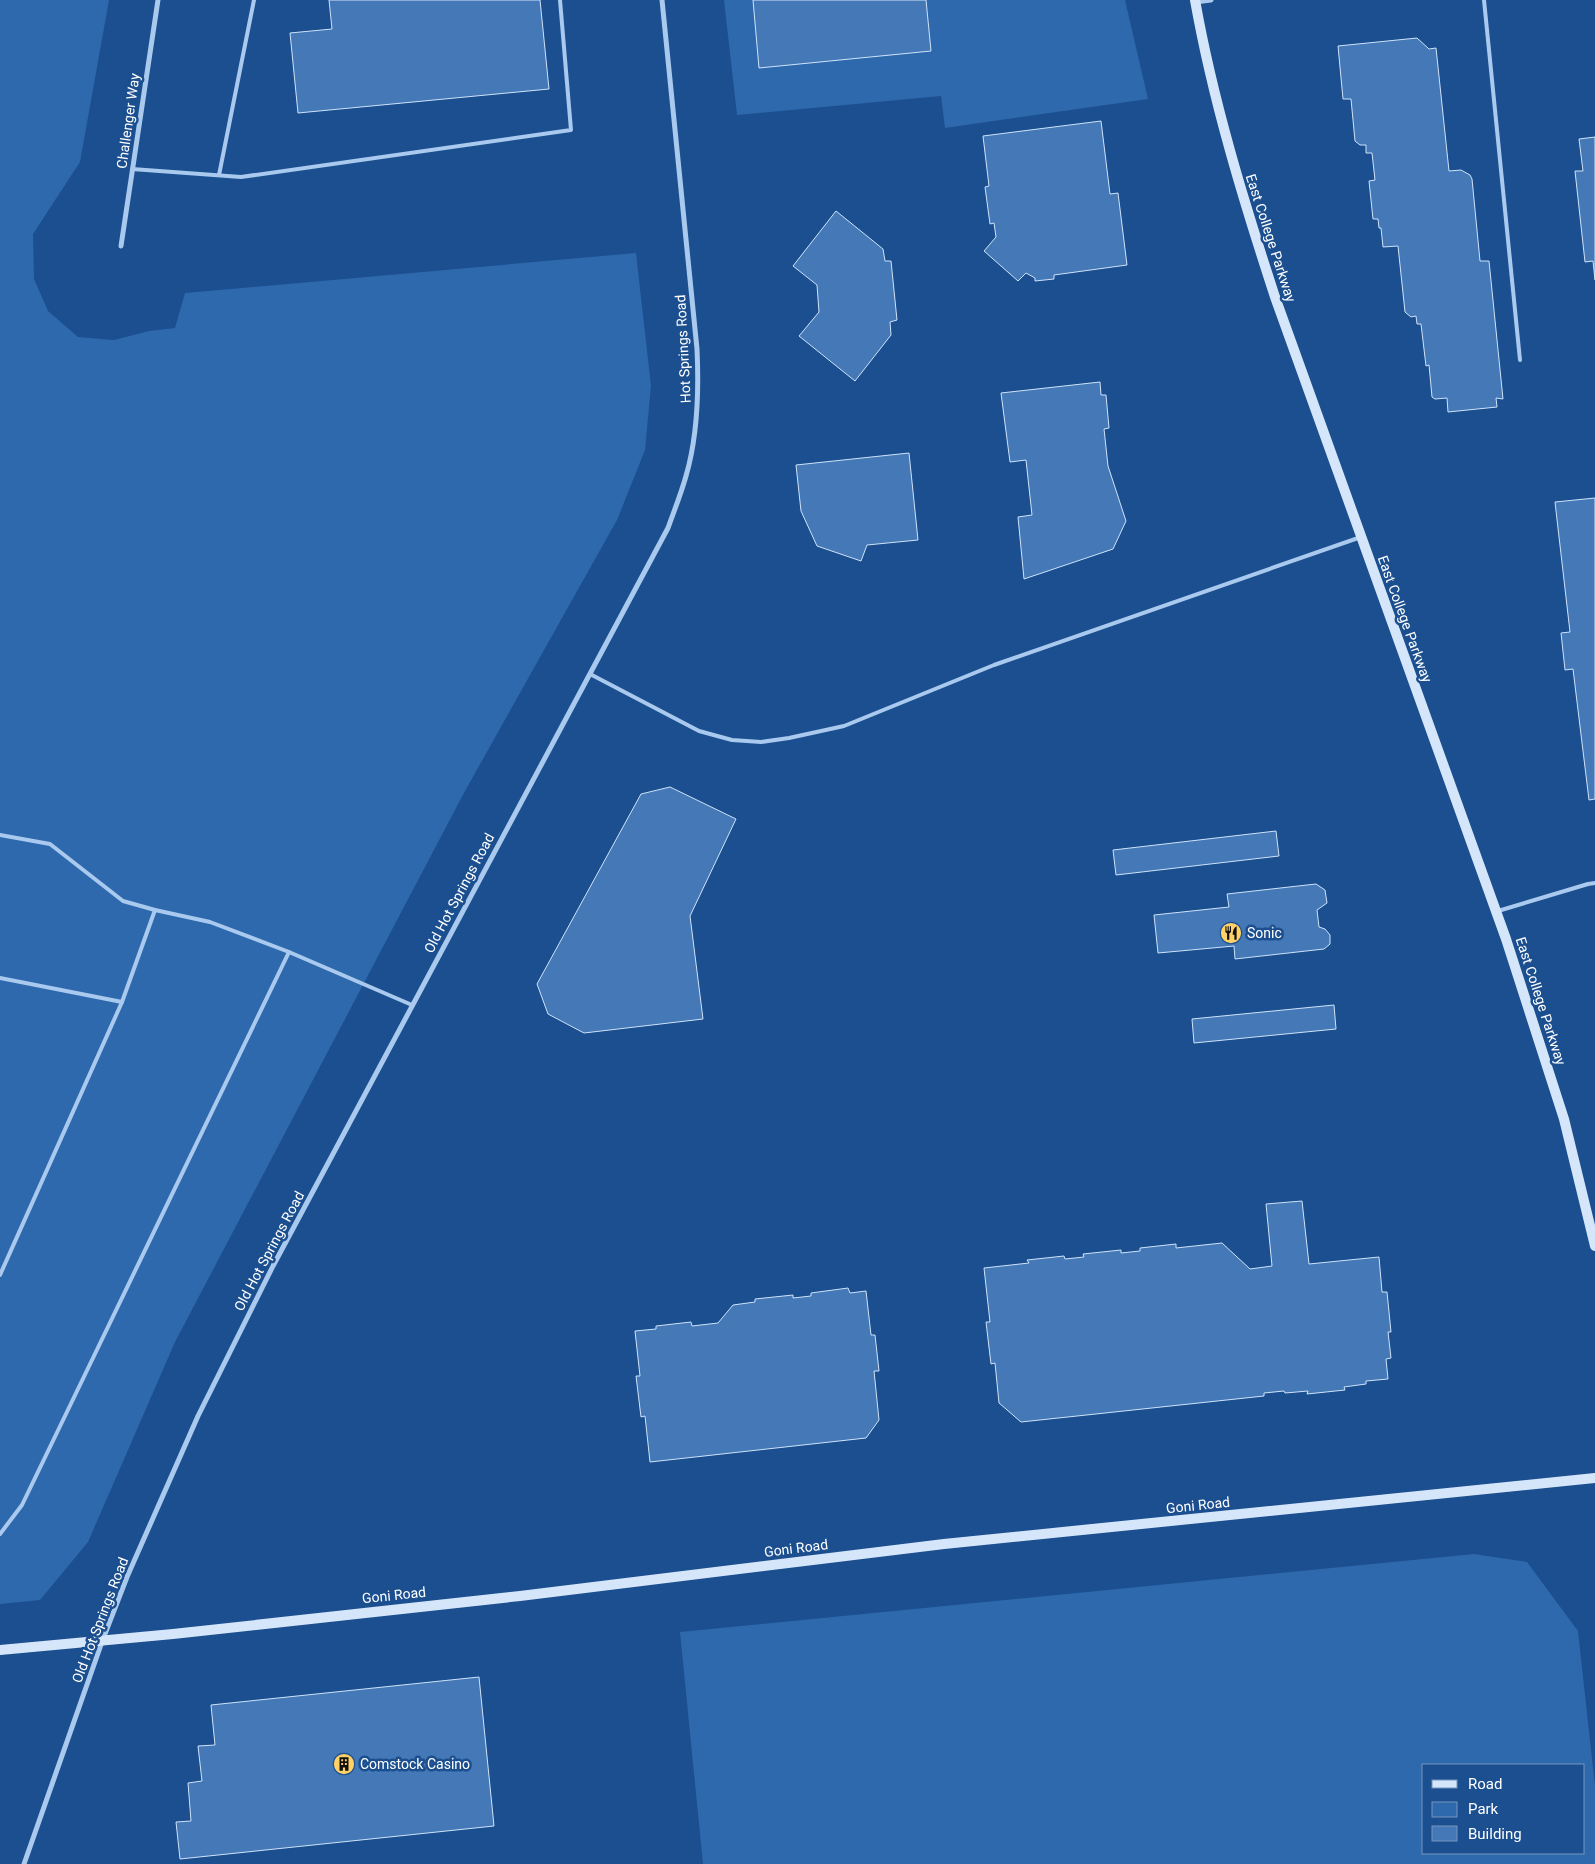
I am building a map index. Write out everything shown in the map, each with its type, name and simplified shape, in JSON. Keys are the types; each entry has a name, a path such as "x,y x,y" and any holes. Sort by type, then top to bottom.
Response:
{"street":[{"name":"Challenger Way","path":"121,246 158,0"},
{"name":"Hot Springs Road","path":"590,674 668,528 687,476 696,422 699,385 697,349 662,0"},
{"path":"1195,1 1211,0"},
{"name":"East College Parkway","path":"1195,1 1213,86 1240,191 1275,297 1535,1024 1564,1119 1595,1246"},
{"name":"Old Hot Springs Road","path":"24,1864 103,1639 127,1577 198,1416 273,1266 590,674"},
{"name":"Goni Road","path":"0,1650 172,1634 510,1597 944,1544 1595,1478"}],"lane":[{"path":"218,175 254,0"},
{"path":"132,169 240,177 570,130 560,0"},
{"path":"1484,0 1520,360"},
{"path":"590,674 699,731 732,740 761,742 789,738 844,726 994,665 1361,537"},
{"path":"0,835 50,844 123,901 210,922 289,952 412,1005"},
{"path":"1496,912 1595,883"},
{"path":"0,1275 122,1002 155,910"},
{"path":"0,1534 22,1505 289,952"},
{"path":"0,978 122,1002"}],"green space":[{"path":"0,0 109,0 80,162 33,234 34,279 48,311 78,337 114,340 149,331 175,328 185,293 636,253 651,386 645,450 617,520 465,791 175,1342 88,1542 40,1600 0,1604"},
{"path":"724,0 1125,0 1148,99 945,128 941,96 737,115"},
{"path":"1474,1554 1527,1562 1578,1631 1595,1786 1595,1864 703,1864 680,1632"}],"building":[{"path":"329,0 540,0 549,89 298,113 290,33 332,29"},
{"path":"753,0 926,0 931,51 759,68"},
{"path":"1417,38 1429,49 1436,48 1449,171 1461,170 1470,175 1472,179 1480,261 1489,261 1503,399 1496,398 1497,407 1448,412 1447,398 1435,399 1432,397 1429,365 1426,366 1421,324 1417,324 1416,316 1411,317 1405,312 1398,246 1383,247 1378,219 1373,219 1369,181 1375,180 1372,153 1366,153 1366,145 1360,145 1355,141 1351,99 1343,99 1338,46"},
{"path":"1101,121 1110,194 1118,193 1127,265 1054,275 1054,279 1035,281 1035,278 1026,273 1018,281 984,251 996,237 994,223 990,224 985,187 989,186 983,136"},
{"path":"1595,137 1595,280 1593,261 1585,262 1575,171 1583,171 1579,139"},
{"path":"836,211 883,249 885,261 891,261 897,320 890,322 891,335 855,381 799,336 819,312 817,285 793,266"},
{"path":"1100,382 1101,395 1106,395 1109,428 1104,429 1108,466 1126,521 1113,549 1024,579 1018,517 1032,515 1026,460 1010,462 1001,393"},
{"path":"909,453 918,540 867,545 861,561 817,546 801,511 796,465"},
{"path":"1595,498 1595,799 1589,800 1573,669 1565,670 1561,633 1570,632 1555,502"},
{"path":"670,787 736,819 690,916 703,1019 584,1033 548,1014 537,984 641,794"},
{"path":"1276,831 1279,856 1116,875 1113,850"},
{"path":"1316,884 1325,890 1327,903 1317,910 1319,927 1325,929 1330,935 1330,944 1324,949 1235,959 1234,946 1158,953 1154,915 1229,907 1227,894"},
{"path":"1334,1005 1336,1029 1194,1043 1192,1019"},
{"path":"1302,1201 1309,1264 1379,1257 1382,1292 1387,1292 1391,1332 1388,1332 1391,1358 1386,1359 1388,1379 1366,1381 1366,1384 1344,1387 1345,1390 1307,1394 1308,1391 1285,1393 1284,1391 1264,1393 1264,1396 1021,1422 999,1403 995,1363 991,1364 986,1322 990,1322 984,1268 1029,1263 1027,1260 1064,1256 1065,1259 1084,1257 1083,1254 1121,1250 1121,1253 1140,1251 1140,1248 1176,1244 1176,1248 1222,1243 1250,1269 1272,1266 1266,1204"},
{"path":"848,1288 850,1293 866,1291 871,1335 875,1335 879,1371 874,1371 879,1420 866,1438 650,1462 645,1416 641,1417 636,1376 640,1376 635,1331 656,1329 656,1326 691,1322 692,1326 718,1323 733,1305 755,1302 755,1299 793,1295 793,1298 811,1296 811,1293"},
{"name":"Comstock Casino","path":"479,1677 494,1826 180,1859 176,1822 191,1821 188,1783 202,1781 198,1746 215,1745 211,1705"}],"place":[{"name":"Sonic","path":"1231,933"},
{"name":"Comstock Casino","path":"344,1764"}]}
